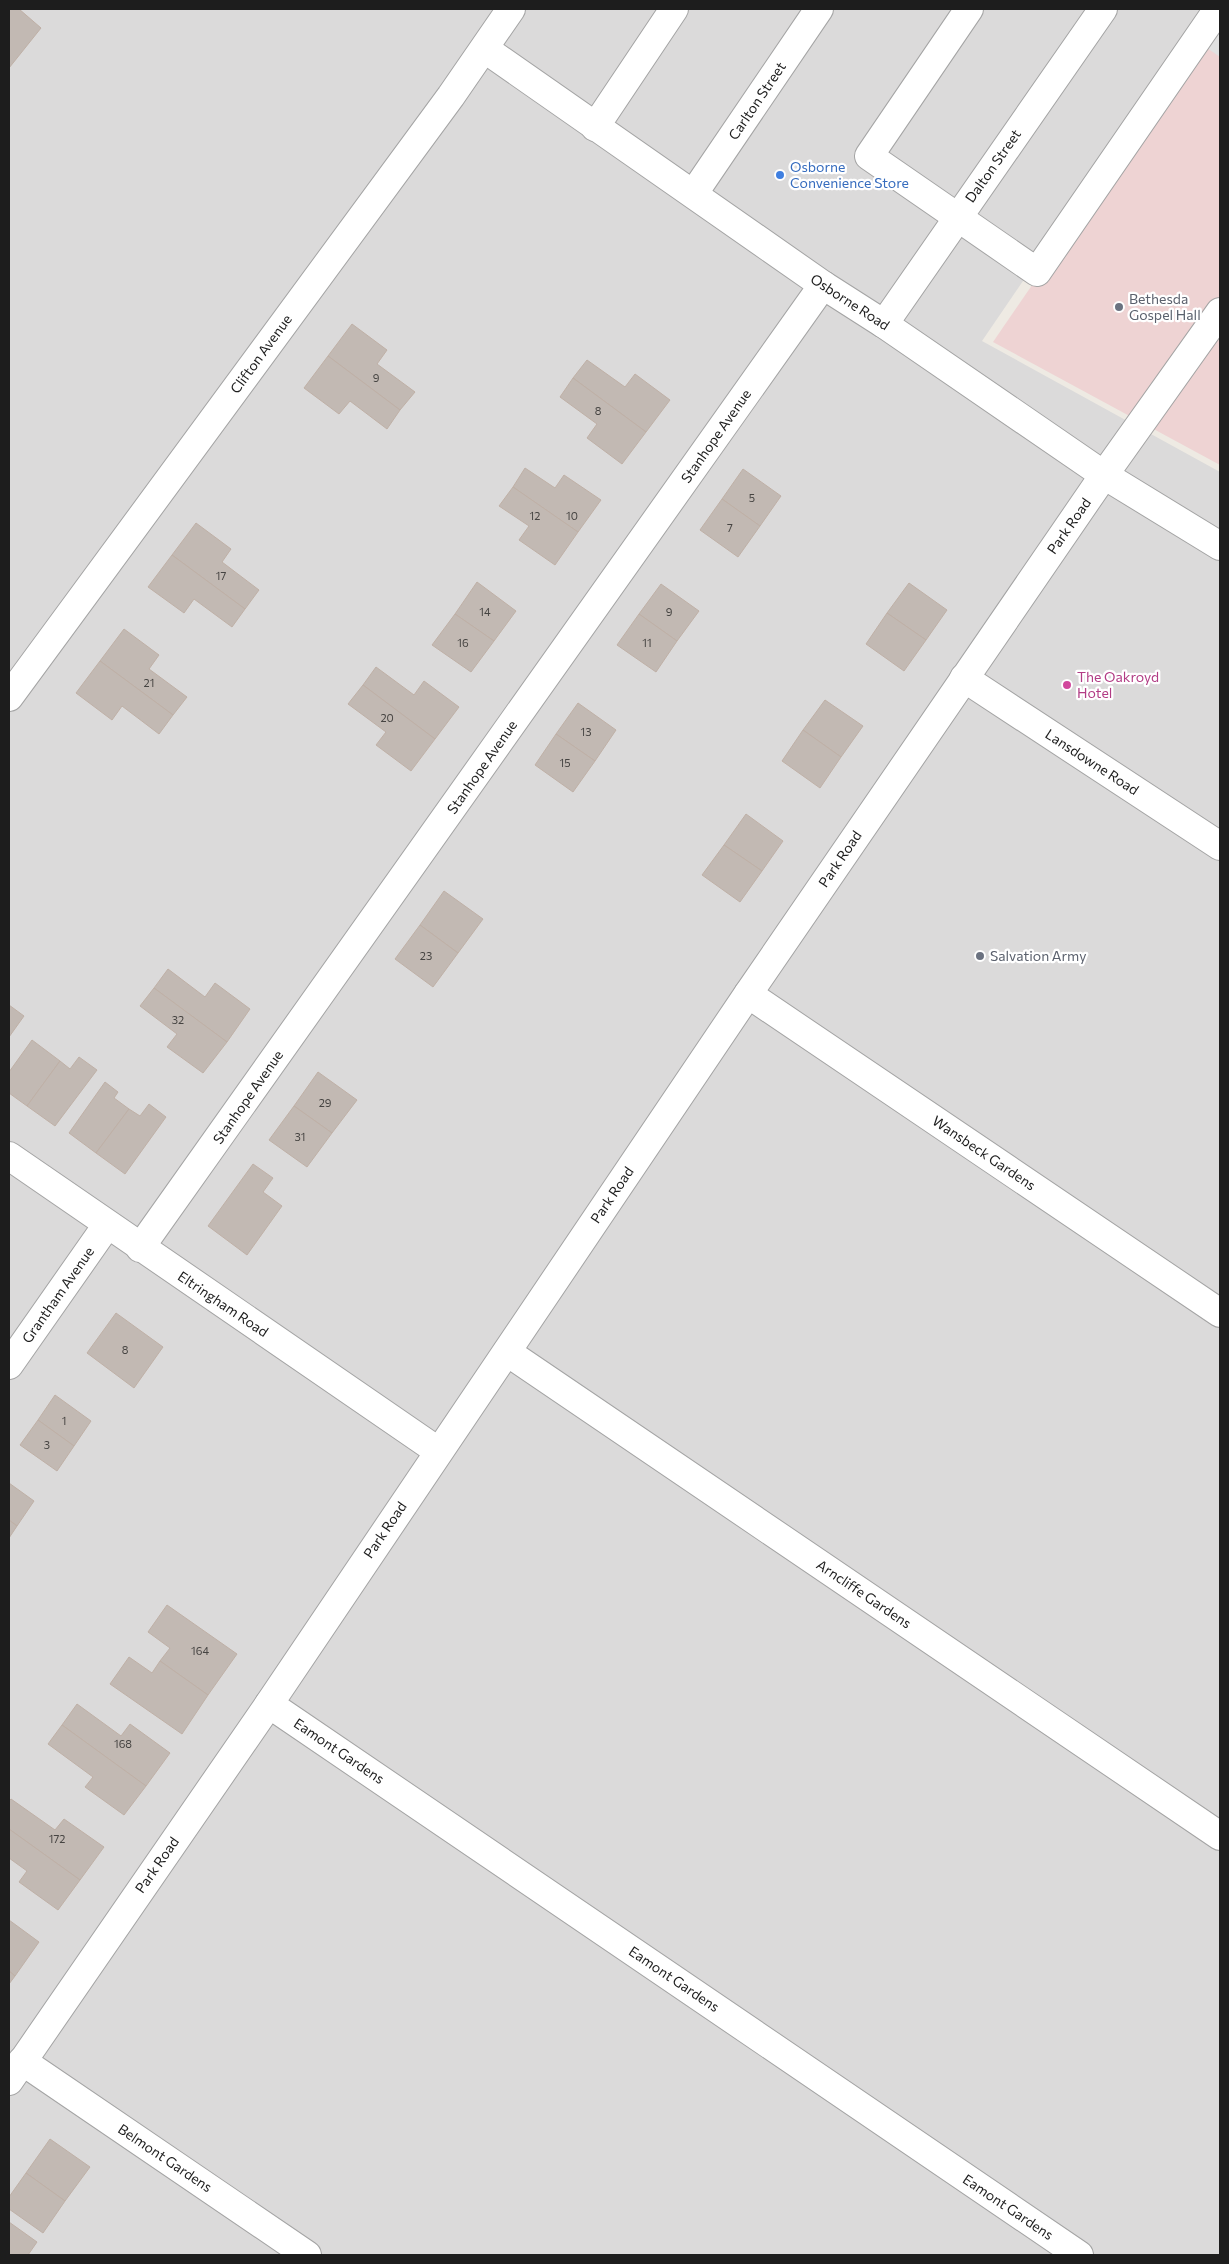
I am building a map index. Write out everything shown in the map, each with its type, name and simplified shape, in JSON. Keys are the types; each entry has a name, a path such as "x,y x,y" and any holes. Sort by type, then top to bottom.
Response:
{"street":[{"name":"Clifton Avenue","path":"9,697 485,49 511,9"},
{"path":"595,127 674,9"},
{"name":"Carlton Street","path":"694,193 820,9"},
{"path":"968,9 869,156 1037,272 1218,9"},
{"name":"Dalton Street","path":"884,324 1103,9"},
{"name":"Osborne Road","path":"485,49 595,127 694,193 823,285 884,324 1104,475 1220,546"},
{"name":"Stanhope Avenue","path":"140,1248 823,285"},
{"name":"Park Road","path":"15,2071 269,1704 438,1451 964,678 1104,475 1219,317"},
{"name":"Lansdowne Road","path":"964,678 1220,846"},
{"name":"Wansbeck Gardens","path":"748,994 1220,1312"},
{"name":"Eltringham Road","path":"9,1156 140,1248 438,1451"},
{"name":"Grantham Avenue","path":"9,1365 107,1225"},
{"name":"Arncliffe Gardens","path":"507,1352 1220,1836"},
{"name":"Eamont Gardens","path":"269,1704 1079,2255"},
{"name":"Belmont Gardens","path":"15,2071 307,2255"}],"shaded area":[{"path":"9,9 1209,9 982,341 1220,472 1220,2255 9,2255"},
{"path":"1220,11 1220,465 993,342"},
{"path":"1220,29 1220,57 1207,48"}],"building":[{"path":"9,9 19,9 41,28 9,68"},
{"path":"352,324 387,350 377,364 415,392 400,410 328,356"},
{"path":"328,356 400,410 387,429 350,401 339,414 304,388"},
{"path":"587,360 625,387 635,374 670,400 646,432 573,378"},
{"path":"573,378 646,432 622,464 587,438 597,424 560,397"},
{"path":"525,468 555,488 564,475 601,500 578,532 513,487"},
{"path":"743,469 781,496 760,526 722,499"},
{"path":"513,487 578,532 555,565 519,540 529,526 499,506"},
{"path":"722,499 760,526 738,557 700,530"},
{"path":"196,523 231,549 222,562 259,590 245,609 172,555"},
{"path":"172,555 245,609 232,627 194,599 184,613 148,587"},
{"path":"477,582 516,611 494,641 455,614"},
{"path":"909,583 947,610 926,640 887,613"},
{"path":"661,584 699,611 677,641 639,614"},
{"path":"887,613 926,640 904,671 866,644"},
{"path":"455,614 494,641 471,672 432,645"},
{"path":"639,614 677,641 656,672 617,645"},
{"path":"124,629 159,655 149,669 187,697 173,715 100,661"},
{"path":"100,661 173,715 159,734 122,706 112,720 76,693"},
{"path":"376,667 414,695 424,681 459,707 435,739 363,685"},
{"path":"363,685 435,739 411,771 376,745 386,732 348,704"},
{"path":"825,700 863,726 841,757 803,730"},
{"path":"578,703 616,730 595,761 556,734"},
{"path":"803,730 841,757 820,788 782,761"},
{"path":"556,734 595,761 573,792 535,765"},
{"path":"746,814 783,841 762,871 724,845"},
{"path":"724,845 762,871 740,902 702,875"},
{"path":"444,891 483,919 458,953 420,925"},
{"path":"420,925 458,953 433,987 395,959"},
{"path":"168,969 205,997 215,983 250,1009 227,1042 154,988"},
{"path":"154,988 227,1042 203,1073 167,1047 177,1034 140,1006"},
{"path":"9,1005 24,1016 9,1037"},
{"path":"32,1040 60,1061 27,1106 9,1093 9,1072"},
{"path":"79,1057 97,1070 55,1126 27,1106 60,1061 70,1069"},
{"path":"318,1072 357,1100 332,1133 294,1106"},
{"path":"105,1082 118,1092 114,1098 129,1109 96,1153 69,1133"},
{"path":"149,1104 166,1117 125,1174 96,1153 129,1109 140,1116"},
{"path":"294,1106 332,1133 307,1167 269,1140"},
{"path":"253,1164 273,1178 263,1192 282,1206 247,1255 208,1226"},
{"path":"116,1313 163,1347 134,1388 87,1353"},
{"path":"55,1395 91,1421 74,1446 38,1420"},
{"path":"38,1420 74,1446 57,1471 20,1445"},
{"path":"9,1483 34,1501 17,1526 9,1520"},
{"path":"9,1520 17,1526 9,1538"},
{"path":"167,1605 237,1654 208,1695 160,1661 170,1648 148,1632"},
{"path":"129,1657 152,1673 160,1661 208,1695 182,1734 110,1684"},
{"path":"77,1704 121,1736 130,1724 170,1753 146,1786 62,1725"},
{"path":"62,1725 146,1786 124,1815 85,1787 93,1777 48,1744"},
{"path":"11,1799 55,1830 64,1819 104,1847 80,1880 9,1829 9,1801"},
{"path":"9,1829 80,1880 58,1910 19,1882 27,1871 9,1858"},
{"path":"9,1920 39,1942 15,1976 9,1971"},
{"path":"9,1971 15,1976 9,1984"},
{"path":"50,2139 90,2167 65,2201 26,2173"},
{"path":"26,2173 65,2201 43,2233 9,2209 9,2197"},
{"path":"9,2222 37,2242 28,2255 9,2255"}],"place":[{"name":"Osborne Convenience Store","path":"780,175"},
{"name":"Bethesda Gospel Hall","path":"1119,307"},
{"name":"The Oakroyd Hotel","path":"1067,685"},
{"name":"Salvation Army","path":"980,956"}]}
